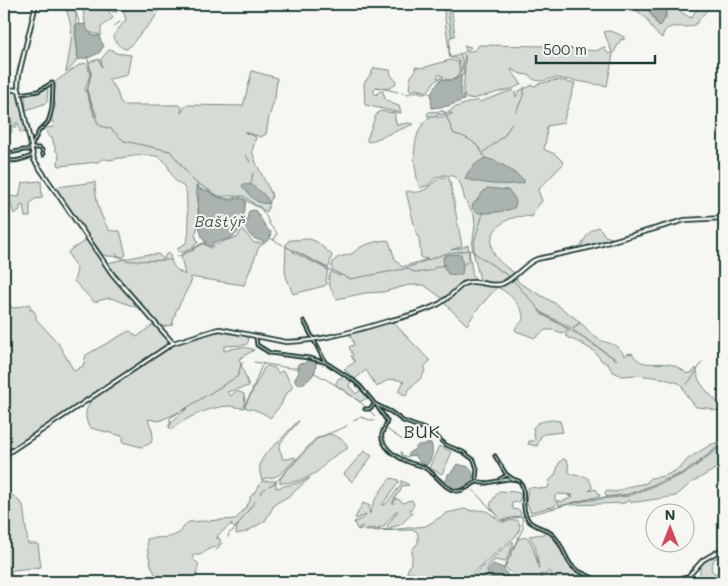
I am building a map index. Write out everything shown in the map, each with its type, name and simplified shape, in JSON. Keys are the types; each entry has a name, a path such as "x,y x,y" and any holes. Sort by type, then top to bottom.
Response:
{"street":[{"path":"36,4 19,74 18,92 32,156 113,275 173,343"},
{"path":"4,89 34,93 53,84 52,108 48,122 39,131 31,149"},
{"path":"4,154 40,148 43,154"},
{"path":"4,160 21,161 32,156"},
{"path":"4,461 8,453 15,448 173,343 220,329 286,342 339,335 419,312 441,302 467,282 502,284 530,262 537,259 588,248 685,220 724,218"},
{"path":"304,321 325,362"},
{"path":"256,336 257,345 270,353 325,362 353,380 381,410 387,421 381,434 393,454 426,468 454,490 461,491 478,481"},
{"path":"367,409 375,404"},
{"path":"375,404 392,412 404,421 430,431 450,447 466,454 474,460 477,469 476,478 483,484 499,480 519,481 523,486 524,507 528,520 553,535 572,566 598,582"},
{"path":"495,456 513,480"},
{"path":"499,480 507,474"},
{"path":"684,582 703,560 724,548"}],"shaded area":[{"path":"56,4 69,7 76,15 77,55 71,68 66,72 71,43 71,27 67,11"},
{"path":"74,4 104,4 113,18 101,27 101,35 88,32 83,10 89,5 83,8"},
{"path":"105,4 157,4 160,8 154,19 127,49 118,45 113,36 126,20 122,6 117,12 113,12"},
{"path":"443,4 451,4 455,36 450,37 449,52"},
{"path":"629,4 648,4 647,7 656,23 666,18 668,4 671,4 672,7 691,18 700,4 714,4 697,23 687,27 667,29 662,38 654,31 646,18"},
{"path":"612,31 624,37 624,40 621,39 613,54 607,86 558,78 539,81 529,75 521,74 511,69 521,84 512,89 467,99 463,93 465,55 463,76 460,75 454,79 442,79 444,77 439,74 437,78 441,78 434,82 427,93 420,93 418,89 411,91 409,88 410,81 415,72 415,67 422,68 450,60 458,62 459,71 461,70 459,61 450,57 465,52 464,45 471,47 467,52 475,50 479,45 546,46 596,51 604,47 609,54 612,52 604,32"},
{"path":"109,50 113,50 115,53 131,55 127,75 108,80 116,89 120,101 124,105 180,105 182,107 181,113 188,105 243,106 252,71 277,78 275,98 266,134 261,137 244,132 256,137 252,151 272,195 267,212 237,196 219,196 195,188 198,224 195,235 198,242 182,253 178,251 178,248 186,243 189,231 186,194 184,187 174,179 167,165 160,157 139,155 59,166 59,154 45,128 53,127 54,123 52,122 52,117 56,106 54,101 55,82 79,65 85,63 88,66 90,75 85,89 94,114 93,116 97,116 87,91 91,74 89,62 99,59 102,67 101,59"},
{"path":"374,68 390,70 391,75 396,81 395,85 388,88 381,89 376,87 374,93 376,95 383,91 385,99 399,106 401,113 365,105 364,83"},
{"path":"561,80 567,81 567,83 575,83 563,123 547,126 544,148 555,154 564,163 538,190 542,201 533,212 532,217 515,217 507,220 495,230 491,245 494,254 514,273 498,282 480,280 472,247 475,225 474,215 465,200 458,180 453,176 444,175 435,178 428,186 421,188 419,186 415,168 415,150 419,132 429,117 446,117 452,114 428,116 429,112 443,111 445,113 453,108 477,100 480,102 513,90 516,97 519,91 533,85"},
{"path":"48,90 47,102 26,110 25,96"},
{"path":"4,91 17,94 26,132 20,132 18,123 16,123 16,127 13,127 10,115 12,132 4,135"},
{"path":"380,111 395,113 397,125 414,124 369,142 367,139 376,115"},
{"path":"444,177 449,178 462,246 451,250 468,245 473,277 476,280 464,281 449,295 442,298 424,285 409,285 383,292 365,293 337,299 331,290 329,276 331,272 339,276 341,275 332,269 333,262 335,259 351,254 370,243 389,241 395,259 402,267 428,259 421,258 419,238 406,192 420,192"},
{"path":"41,181 42,198 35,199 30,203 30,217 25,217 23,205 14,214 8,196 19,197 22,183"},
{"path":"95,182 97,201 106,225 109,230 120,231 126,255 124,257 103,255 56,190 57,187"},
{"path":"598,227 605,236 612,238 580,248 589,233"},
{"path":"242,229 254,243 265,243 259,247 244,285 189,277 192,280 176,311 172,325 161,327 107,263 143,255 158,254 164,259 166,254 170,253 174,267 185,275 181,257 183,254 194,250 192,249 202,243 211,248 224,241 237,238"},
{"path":"85,237 143,310 109,298 94,302 74,281 77,270 68,253 84,242"},
{"path":"310,239 317,242 332,255 328,268 293,250 293,252 328,270 327,284 293,294 285,272 286,245 291,240"},
{"path":"517,275 517,280 521,284 556,304 580,322 572,328 539,310 541,314 568,329 563,333 545,330 535,338 516,331 516,327 523,319 521,309 510,296 498,288"},
{"path":"4,285 11,307 15,308 29,304 30,310 33,310 36,315 36,319 58,343 74,371 83,366 86,355 130,331 137,337 154,324 170,342 4,454"},
{"path":"465,285 498,286 476,311 467,325 442,302"},
{"path":"390,322 395,324 430,361 425,366 423,375 410,388 406,396 398,391 404,382 390,380 377,387 366,370 355,379 344,369 355,362 349,347 354,345 349,334"},
{"path":"580,323 595,337 615,345 625,356 632,353 636,358 645,363 673,365 687,374 693,372 696,368 698,379 714,399 724,407 724,413 696,407 679,383 661,378 637,375 621,376 612,371 608,364 602,361 594,351 583,343 568,338 565,335 570,330 617,360 573,330"},
{"path":"222,331 247,336 249,340 246,345 225,346 224,351 243,347 254,350 239,359 249,386 227,392 231,396 237,391 244,394 244,408 228,406 213,408 190,417 171,430 169,428 172,421 188,408 159,421 148,419 153,436 151,443 142,447 122,442 124,438 122,436 91,428 88,425 87,409 90,402 96,396 169,349 171,345"},
{"path":"267,366 275,368 278,373 282,371 285,373 293,387 285,395 281,405 270,418 245,406 264,368"},
{"path":"343,376 351,381 349,386 356,394 360,390 367,398 360,402 336,385 339,378"},
{"path":"552,420 560,421 563,432 544,434 541,436 537,446 528,444 529,441 535,440 533,428 537,424"},
{"path":"298,421 281,442 279,449 282,459 296,458 279,475 262,480 260,467 264,456"},
{"path":"328,434 341,439 347,445 347,449 334,456 310,476 296,481 280,483 280,479 289,468 317,439"},
{"path":"724,438 724,442 679,475 630,494 606,496 605,492 616,492 631,486 647,483 650,478 665,476 680,468 694,455"},
{"path":"724,444 724,464 691,483 676,496 637,502 628,500 625,503 571,505 584,501 629,496 675,478 691,470"},
{"path":"439,446 452,452 442,474 429,468"},
{"path":"364,451 372,456 352,482 344,474"},
{"path":"563,459 568,462 569,472 588,478 592,486 589,491 596,489 600,496 559,506 557,500 561,502 573,497 568,496 573,495 557,494 555,496 557,503 555,506 530,512 526,502 528,488 548,488 550,480 555,475 559,463"},
{"path":"310,478 289,496 275,504 265,521 246,532 236,534 239,524 235,528 231,525 232,523 218,535 217,539 218,537 220,539 220,543 216,547 200,555 193,555 193,560 199,564 196,582 160,582 150,562 147,539 174,536 181,532 189,522 236,519 262,481 276,481 276,488"},
{"path":"391,478 399,482 382,505 386,504 402,481 409,485 402,486 393,501 393,504 396,498 404,503 412,500 414,505 410,510 412,514 400,525 388,528 387,526 397,510 383,527 358,530 363,526 357,529 354,522 364,518 366,515 355,518 363,503 370,506 370,514 378,494"},
{"path":"4,486 23,505 28,544 38,544 41,567 13,570 11,572 11,582 4,582"},
{"path":"499,491 521,494 519,502 511,503 513,509 519,510 520,516 501,520 490,506"},
{"path":"464,509 470,511 481,510 490,513 501,522 517,520 520,526 515,537 463,582 415,582 412,576 414,572 407,574 412,560 412,550 418,543 416,531 365,531 426,526 447,513"},
{"path":"549,533 553,537 574,571 596,582 552,582 549,570 546,575 540,574 542,579 550,579 551,582 521,582 505,567 518,539 527,537 532,544 539,568 535,545 529,536"},
{"path":"513,541 513,546 505,562 495,560 489,565 481,582 467,582 499,552"},
{"path":"720,552 722,555 714,559 711,569 715,574 722,569 724,582 712,582 711,575 700,576 700,565"}],"water":[{"path":"648,4 668,4 665,18 659,26 647,8"},
{"path":"85,24 90,33 96,36 99,35 104,46 99,53 78,60 76,25"},
{"path":"461,76 461,95 464,96 464,100 448,106 432,108 432,92 438,83 442,79 452,80"},
{"path":"485,158 496,161 506,167 524,180 524,183 494,184 465,179 468,172"},
{"path":"243,184 251,184 264,195 269,203 261,203 254,199 247,193 242,186"},
{"name":"Baštýř","path":"196,185 199,189 228,200 245,199 243,222 231,238 215,242 212,246 207,246 199,226"},
{"path":"487,188 508,190 516,201 514,208 492,213 476,212 472,208 473,204"},
{"path":"255,210 271,232 270,238 266,242 253,238 245,227 249,211"},
{"path":"461,254 462,274 448,274 444,268 443,257"},
{"path":"307,360 316,362 314,374 309,380 298,385 295,379 299,372 298,364 305,363"},
{"path":"431,443 432,451 427,465 421,464 415,455 408,455 418,445"},
{"path":"457,464 469,467 473,475 469,485 456,490 444,482"},
{"path":"493,564 504,568 509,578 507,580 490,582 487,573"}],"waterway":[{"path":"66,4 76,12 80,25"},
{"path":"447,4 452,37"},
{"path":"114,26 120,22"},
{"path":"455,80 463,65 459,53"},
{"path":"87,56 91,74 87,92 98,124 111,129 124,141 170,151 198,184 199,189"},
{"path":"377,87 398,92"},
{"path":"516,112 524,94 524,87"},
{"path":"402,93 408,94 422,90 431,94"},
{"path":"444,111 454,134 473,142 485,158"},
{"path":"484,152 504,136 512,123"},
{"path":"246,155 250,162"},
{"path":"251,183 253,173"},
{"path":"199,184 220,197 231,199 244,196 260,207 277,233 274,240"},
{"path":"474,253 475,237 483,212"},
{"path":"270,238 283,245"},
{"path":"177,257 206,241"},
{"path":"285,246 330,270"},
{"path":"330,270 350,279 404,269 444,254 469,250 469,261 464,264"},
{"path":"470,250 510,277"},
{"path":"116,254 125,260 132,261 171,260"},
{"path":"407,268 413,272 419,272 433,270 435,267 445,265"},
{"path":"512,279 543,314 570,329"},
{"path":"254,362 300,368"},
{"path":"687,384 702,362"},
{"path":"168,426 170,425 170,418 238,376 241,364 243,363"},
{"path":"244,406 264,364"},
{"path":"313,372 354,398 375,416"},
{"path":"354,420 360,417 374,421"},
{"path":"269,486 275,483 315,439 347,425"},
{"path":"385,428 404,441"},
{"path":"528,515 589,499 626,495 635,492 685,472 724,442"},
{"path":"401,452 406,457 411,455"},
{"path":"470,487 485,503"},
{"path":"260,494 266,488"},
{"path":"228,537 229,533 234,530 255,501"},
{"path":"486,504 503,521 524,516"},
{"path":"504,568 523,528 522,516"},
{"path":"216,550 222,543"}],"district":[{"name":"BUK","path":"422,431"}]}
